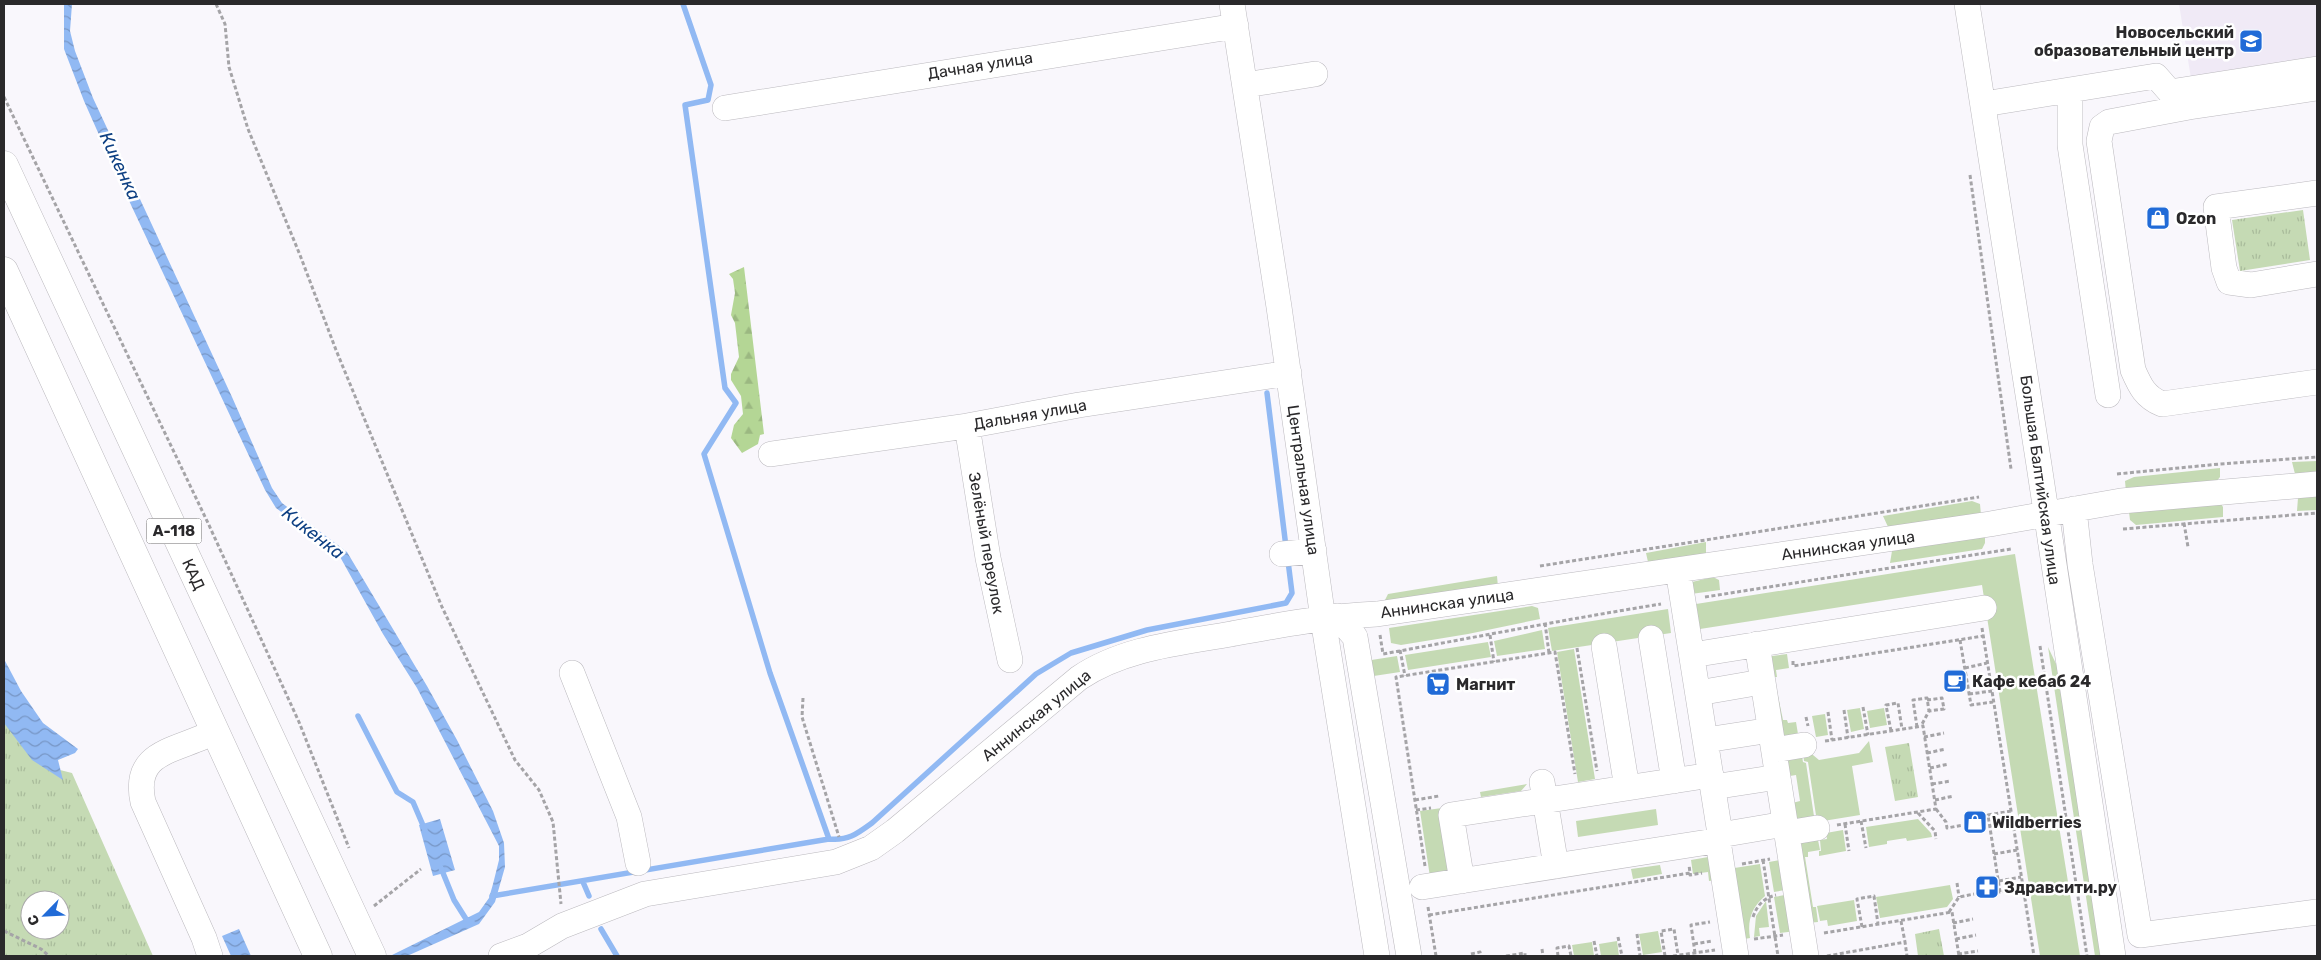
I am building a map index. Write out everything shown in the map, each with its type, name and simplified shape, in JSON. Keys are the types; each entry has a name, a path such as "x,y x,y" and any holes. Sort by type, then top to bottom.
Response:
{"highway":[{"name":"КАД","path":"4,165 372,956"},
{"name":"А-118","path":"4,271 318,956"}],"street":[{"name":"Большая Балтийская улица","path":"1967,4 1984,104 2113,956"},
{"name":"Центральная улица","path":"1234,15 1314,550 1330,617 1376,956"},
{"name":"Дачная улица","path":"725,108 1234,15"},
{"path":"2317,68 2175,101 2109,122 2102,127 2098,141 2133,370 2139,384 2150,399 2162,404 2317,382"},
{"path":"1245,85 1314,74"},
{"path":"1984,104 2156,76 2175,101"},
{"path":"2175,101 2317,88"},
{"path":"2070,91 2070,145 2108,395"},
{"path":"2317,193 2216,208 2224,268 2229,282 2251,285 2317,274"},
{"name":"Дальняя улица","path":"771,454 967,426 1080,405 1289,373"},
{"name":"Зелёный переулок","path":"967,426 988,558 1010,660"},
{"name":"Аннинская улица","path":"501,956 528,946 641,879 836,862 871,848 895,831 1093,668 1128,654 1330,617 1377,614 2074,509 2137,500 2317,484"},
{"path":"2074,509 2080,564 2141,946 2317,912"},
{"path":"1282,554 1314,550"},
{"path":"1678,570 1712,781 1719,838 1714,870 1727,944"},
{"path":"1692,654 1982,609"},
{"path":"1330,617 1356,637 1409,956"},
{"path":"1651,638 1674,780"},
{"path":"1757,644 1766,741 1783,838 1796,892 1812,942"},
{"path":"1604,646 1627,788"},
{"path":"572,673 629,817 641,879"},
{"path":"1698,693 1750,684"},
{"path":"202,737 151,759 142,774 140,786 143,802 204,938 210,956"},
{"path":"1706,740 1766,741 1804,745"},
{"path":"1462,881 1451,815 1463,803 1544,791 1627,788 1674,780 1712,781 1765,778"},
{"path":"1544,791 1556,866"},
{"path":"1425,886 1719,838 1783,838 1817,828"}],"path":[{"path":"216,4 225,24 229,67 248,129 300,255 336,350 442,607 515,760 539,790 553,822 561,893"},
{"path":"4,97 208,523 299,722 351,851"},
{"path":"1969,172 2011,468"},
{"path":"2117,474 2317,457"},
{"path":"1530,567 1979,497"},
{"path":"2123,529 2317,513"},
{"path":"2184,523 2188,547"},
{"path":"1982,609 1987,664 2034,956"},
{"path":"1544,623 1549,653"},
{"path":"1490,635 1494,662"},
{"path":"1789,639 1793,666 1983,636"},
{"path":"1960,640 1971,705 1993,702"},
{"path":"2040,646 2087,956"},
{"path":"1578,648 1598,780"},
{"path":"1400,650 1405,676"},
{"path":"1436,956 1396,677 1555,652 1575,775"},
{"path":"1965,668 1987,664"},
{"path":"1969,694 1992,691"},
{"path":"803,698 802,717 830,802 836,832"},
{"path":"1919,726 1913,700 1942,698 1944,708 1929,711"},
{"path":"1919,726 1929,711 1927,700"},
{"path":"1891,731 1886,705 1898,702 1902,729"},
{"path":"1863,707 1868,735"},
{"path":"1844,710 1848,738"},
{"path":"1828,712 1832,740"},
{"path":"1804,745 1923,726 1936,809 1946,822 1947,828 1963,825"},
{"path":"1924,737 1944,733"},
{"path":"1927,753 1946,749"},
{"path":"1930,768 1949,764"},
{"path":"1932,784 1951,781"},
{"path":"1934,800 1954,796"},
{"path":"1817,828 1936,809"},
{"path":"2011,811 1988,815 1994,854 2000,892 2023,888"},
{"path":"1918,812 1935,832 1936,839"},
{"path":"1862,821 1866,848"},
{"path":"1990,826 2012,822"},
{"path":"1845,824 1849,851"},
{"path":"1429,915 1690,873 1690,875 1763,860 1783,838"},
{"path":"1994,854 2017,850"},
{"path":"1688,857 1690,873"},
{"path":"1763,860 1778,956"},
{"path":"374,906 421,869"},
{"path":"1999,881 2021,877"},
{"path":"1812,942 1862,927 1949,912 1959,897 1957,882"},
{"path":"1752,922 1758,907 1769,897 1796,892"},
{"path":"1959,897 1974,894"},
{"path":"1862,927 1857,899 1874,896 1878,924"},
{"path":"1949,912 1952,912 1959,955 1978,951"},
{"path":"1713,916 1714,922 1691,925 1727,944"},
{"path":"1953,923 1973,919"},
{"path":"1901,920 1907,956"},
{"path":"1665,956 1661,931 1674,929 1678,955"},
{"path":"4,931 42,950 49,956"},
{"path":"1673,956 1727,944 1796,933 1812,942 1827,954 1904,942"},
{"path":"1637,934 1640,956"},
{"path":"1956,938 1976,935"},
{"path":"1618,937 1622,956"},
{"path":"1594,941 1597,956"},
{"path":"1558,956 1557,948 1569,946 1571,956"},
{"path":"1542,949 1543,956"},
{"path":"1471,954 1480,952 1480,956"},
{"path":"1506,956 1525,953 1525,956"}],"shaded area":[{"name":"Новосельский образовательный центр","path":"2179,4 2317,4 2317,79 2194,97"}],"green space":[{"path":"2303,210 2310,260 2240,271 2232,220"},
{"path":"744,267 764,434 760,435 758,444 742,453 731,438 734,425 743,414 741,396 731,380 731,374 739,357 735,323 731,315 735,293 733,279 729,274"},
{"path":"2317,461 2317,476 2295,474 2292,462"},
{"path":"2220,468 2220,477 2216,482 2126,492 2125,481 2134,477"},
{"path":"2317,496 2317,510 2297,511 2298,498"},
{"path":"1972,501 1980,504 1981,515 1889,529 1883,516"},
{"path":"2221,504 2223,507 2223,517 2136,525 2130,520 2129,512"},
{"path":"1985,535 1985,543 1982,549 1890,563 1892,551"},
{"path":"1706,542 1706,554 1648,562 1646,553"},
{"path":"2015,554 2080,956 2040,956 1982,585 1700,629 1696,604"},
{"path":"1497,576 1498,587 1384,602 1388,594"},
{"path":"1713,577 1719,580 1720,590 1691,594 1692,582"},
{"path":"1532,606 1538,608 1540,619 1468,634 1401,645 1391,643 1389,628"},
{"path":"1668,609 1671,633 1552,651 1548,628"},
{"path":"1542,630 1545,649 1497,656 1494,641"},
{"path":"1488,642 1491,657 1408,670 1405,655"},
{"path":"2048,647 2058,668 2102,956 2095,956"},
{"path":"1574,649 1595,779 1578,782 1557,652"},
{"path":"1787,654 1789,668 1776,670 1777,677 1774,677 1783,720 1787,720 1788,723 1796,722 1798,734 1779,743 1765,657"},
{"path":"1397,656 1400,672 1367,677 1365,661"},
{"path":"4,704 60,770 72,773 153,956 4,956"},
{"path":"1860,708 1864,729 1851,732 1847,710"},
{"path":"1884,708 1887,725 1870,728 1867,711"},
{"path":"1825,714 1828,735 1816,737 1812,716"},
{"path":"1869,741 1873,762 1852,766 1860,815 1817,822 1808,762 1804,761 1803,751 1807,750 1819,760 1859,753"},
{"path":"1909,743 1918,797 1895,801 1885,747"},
{"path":"1801,751 1803,762 1806,763 1815,823 1792,826 1788,804 1800,801 1796,775 1784,777 1781,754"},
{"path":"1527,784 1521,791 1481,797 1480,792"},
{"path":"1442,808 1452,874 1430,877 1420,811"},
{"path":"1656,809 1658,825 1578,837 1576,821"},
{"path":"1918,819 1931,833 1932,837 1907,841 1906,838 1887,841 1887,844 1869,847 1866,827"},
{"path":"1843,830 1846,851 1819,856 1819,851 1821,851 1820,840 1827,839 1826,833"},
{"path":"1794,838 1818,840 1820,850 1808,852 1808,857 1805,857 1813,907 1816,907 1818,922 1807,923"},
{"path":"1714,856 1718,880 1709,881 1708,872 1693,874 1691,860"},
{"path":"1785,859 1790,889 1774,892 1769,862"},
{"path":"1760,864 1765,896 1751,914 1749,925 1750,938 1739,940 1728,869"},
{"path":"1660,865 1662,874 1633,879 1631,869"},
{"path":"1950,885 1953,899 1947,907 1880,918 1876,897"},
{"path":"1790,894 1796,931 1780,933 1774,897"},
{"path":"1854,900 1857,921 1828,926 1827,920 1820,921 1817,906"},
{"path":"1766,901 1769,927 1759,928 1760,936 1754,937 1756,916"},
{"path":"1939,929 1944,956 1918,956 1915,934"},
{"path":"1658,931 1662,952 1643,955 1639,934"},
{"path":"1617,941 1619,956 1601,956 1599,944"},
{"path":"1592,942 1594,956 1574,956 1572,945"}],"water":[{"name":"Кикенка","path":"64,4 72,4 70,31 75,51 93,98 232,397 272,488 282,503 347,552 427,686 493,811 504,843 505,867 495,902 479,924 407,956 390,956 479,912 489,898 499,860 499,846 417,688 383,634 339,555 276,508 265,490 84,101 64,49"},
{"path":"4,659 21,691 43,723 78,749 75,753 58,760 63,780 32,760 4,723"},
{"path":"440,819 455,870 433,876 419,825"},
{"path":"239,929 251,956 231,956 222,936"}],"waterway":[{"path":"683,4 711,85 708,100 685,105 725,388 736,403 704,454 770,673 829,839"},
{"path":"1267,393 1286,547"},
{"path":"492,896 852,836 872,823 1036,674 1071,653 1147,630 1286,603 1292,593 1288,561"},
{"path":"358,716 397,792 413,802 425,830"},
{"path":"441,868 454,900 466,919 472,921"},
{"path":"583,882 589,896"},
{"path":"601,929 617,956"}],"place":[{"name":"Новосельский образовательный центр","path":"2251,41"},
{"name":"Ozon","path":"2158,218"},
{"name":"Кафе кебаб 24","path":"1955,681"},
{"name":"Магнит","path":"1438,684"},
{"name":"Wildberries","path":"1975,822"},
{"name":"Здравсити.ру","path":"1987,887"}]}
